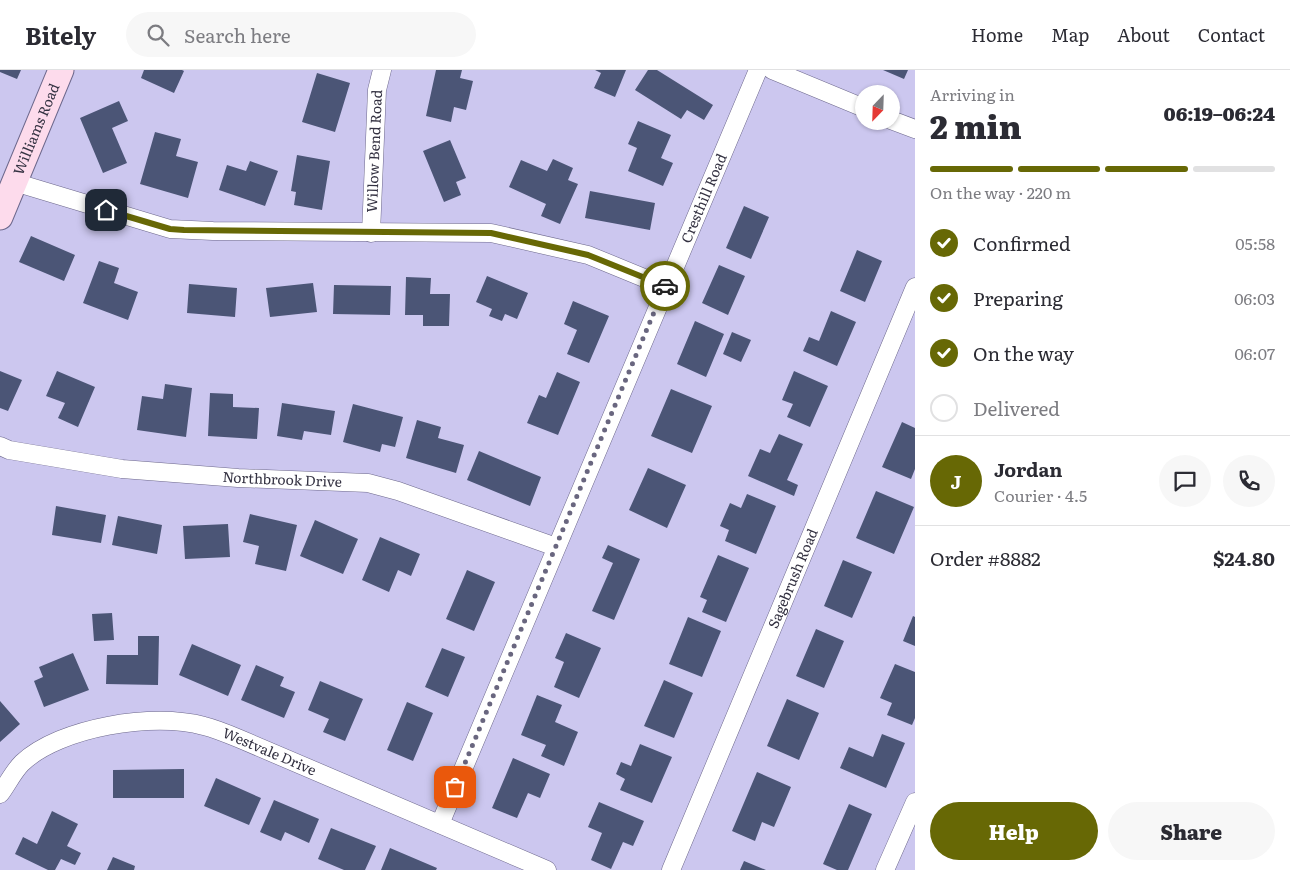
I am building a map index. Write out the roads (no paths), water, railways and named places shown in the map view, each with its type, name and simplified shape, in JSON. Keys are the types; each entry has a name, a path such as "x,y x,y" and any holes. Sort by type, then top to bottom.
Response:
{"street":[{"name":"Williams Road","path":"0,217 61,70"},
{"name":"Willow Bend Road","path":"371,233 377,90 382,70"},
{"name":"Cresthill Road","path":"440,824 758,70"},
{"path":"772,70 855,104"},
{"path":"900,124 915,130"},
{"path":"14,182 170,229 491,233 588,255 666,287"},
{"name":"Sagebrush Road","path":"671,870 915,288"},
{"name":"Northbrook Drive","path":"0,446 9,450 122,469 238,478 368,483 398,491 556,547"},
{"name":"Westvale Drive","path":"0,794 21,764 40,750 72,733 103,726 163,721 202,725 240,739 547,870"},
{"path":"885,870 915,802"}]}
